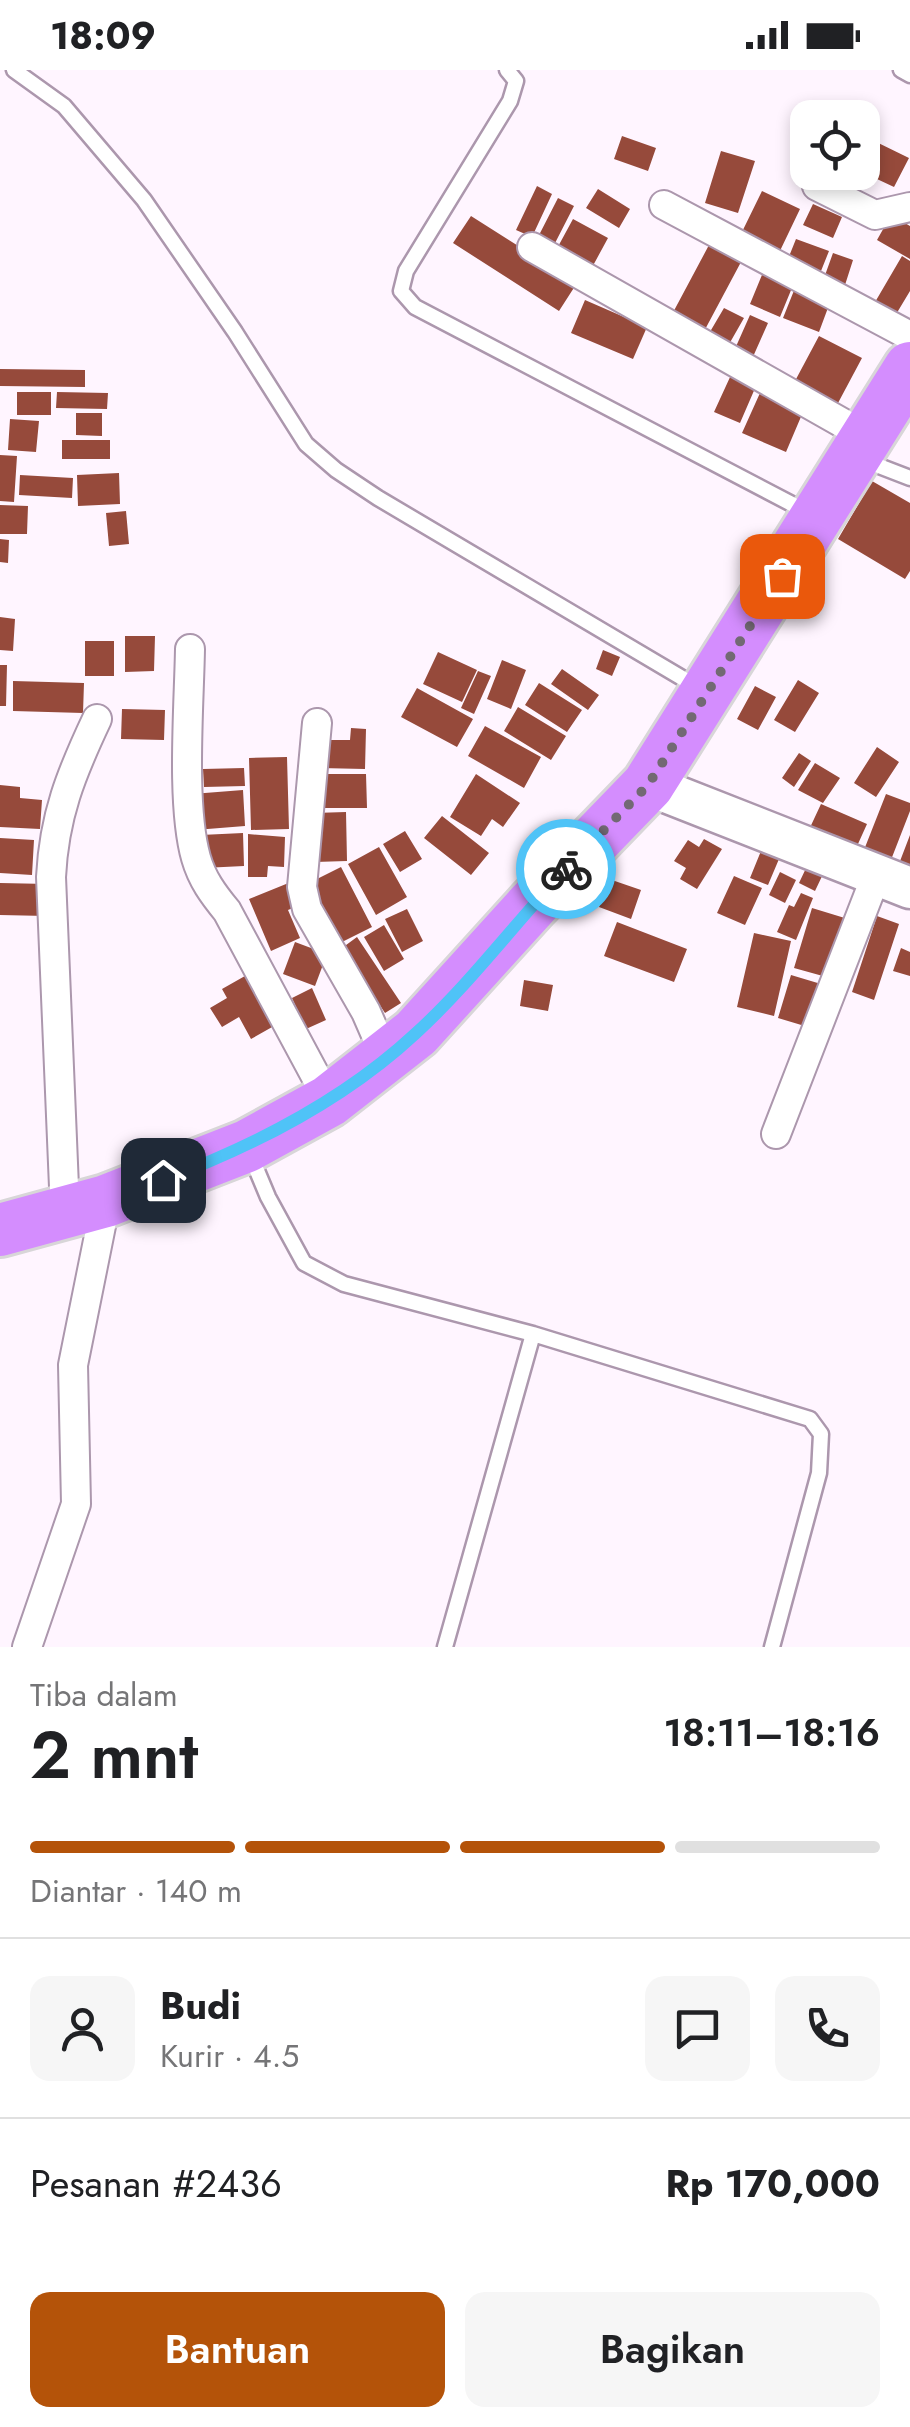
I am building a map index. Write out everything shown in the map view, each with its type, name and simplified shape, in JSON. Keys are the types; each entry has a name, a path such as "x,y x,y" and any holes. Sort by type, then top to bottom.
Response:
{"highway":[{"path":"0,1230 85,1206 247,1146 329,1101 386,1058 456,992 533,904 648,785 910,368"}],"street":[{"path":"825,190 874,215 910,207"},
{"path":"664,205 910,336"},
{"path":"532,247 862,447"},
{"path":"190,649 189,792 196,858 207,886 226,911 329,1101"},
{"path":"27,1647 76,1504 74,1365 85,1206 51,877 60,803 97,719"},
{"path":"317,723 302,887 307,909 366,1012 386,1058"},
{"path":"648,785 893,882 776,1134"}],"lane":[{"path":"14,70 64,106 144,200 306,444 378,498 708,694"},
{"path":"507,70 516,80 510,101 406,271 401,290 415,306 818,518"},
{"path":"901,70 910,74"},
{"path":"862,447 910,478"},
{"path":"247,1146 268,1197 304,1263 344,1284 532,1334 810,1419 820,1434 819,1473 772,1647"},
{"path":"445,1647 532,1334"}],"building":[{"path":"622,136 656,148 648,171 614,159"},
{"path":"880,144 909,158 894,187 880,180"},
{"path":"721,151 755,161 738,213 705,203"},
{"path":"537,186 552,194 532,237 516,230"},
{"path":"598,189 630,209 619,228 586,208"},
{"path":"762,191 800,209 778,255 740,236"},
{"path":"558,198 574,206 553,247 537,239"},
{"path":"813,204 842,217 833,238 803,225"},
{"path":"891,215 910,226 910,259 877,240"},
{"path":"471,216 577,283 559,311 453,243"},
{"path":"573,219 608,238 589,273 554,254"},
{"path":"796,239 829,251 821,271 788,259"},
{"path":"709,245 741,262 701,337 669,320"},
{"path":"833,253 853,260 845,285 824,278"},
{"path":"902,256 910,261 910,291 892,321 871,309"},
{"path":"766,265 796,278 780,317 750,304"},
{"path":"797,283 832,297 819,332 783,318"},
{"path":"585,300 647,327 633,359 571,333"},
{"path":"724,308 744,318 724,353 704,342"},
{"path":"750,315 768,323 752,359 734,351"},
{"path":"819,336 862,358 838,403 795,381"},
{"path":"0,369 85,370 85,387 0,386"},
{"path":"731,375 756,386 740,423 714,412"},
{"path":"17,392 51,392 51,415 17,415"},
{"path":"57,392 108,393 107,409 56,408"},
{"path":"760,393 803,412 786,452 742,433"},
{"path":"76,413 102,413 102,436 76,435"},
{"path":"10,419 39,421 36,452 8,450"},
{"path":"62,440 110,440 110,459 62,459"},
{"path":"0,455 17,456 14,502 0,501"},
{"path":"119,473 120,504 78,506 77,475"},
{"path":"20,475 73,478 72,498 19,495"},
{"path":"872,481 910,503 910,571 905,579 838,539"},
{"path":"0,505 28,506 27,534 0,534"},
{"path":"126,511 129,544 109,546 106,513"},
{"path":"0,539 9,540 8,563 0,562"},
{"path":"0,617 15,619 13,651 0,650"},
{"path":"125,636 155,636 154,671 125,672"},
{"path":"85,641 114,641 114,676 85,676"},
{"path":"603,650 620,657 612,676 596,669"},
{"path":"438,652 477,670 462,702 423,684"},
{"path":"502,660 526,670 511,709 487,699"},
{"path":"0,665 7,665 6,706 0,706"},
{"path":"562,669 599,695 588,710 551,684"},
{"path":"478,671 491,676 474,714 461,708"},
{"path":"798,680 819,693 795,732 774,720"},
{"path":"13,681 84,683 83,713 13,711"},
{"path":"539,683 582,710 567,732 525,705"},
{"path":"755,686 776,697 758,730 737,719"},
{"path":"417,688 473,719 457,747 401,717"},
{"path":"518,707 566,736 551,760 504,731"},
{"path":"122,709 165,710 164,740 121,739"},
{"path":"485,726 541,757 524,788 468,756"},
{"path":"351,728 366,729 365,769 320,768 320,740 350,740"},
{"path":"877,747 899,762 876,797 854,783"},
{"path":"799,753 811,761 794,787 782,778"},
{"path":"287,757 289,829 251,830 249,758"},
{"path":"815,763 840,778 823,803 798,790"},
{"path":"244,768 245,786 204,787 203,769"},
{"path":"320,774 366,774 367,808 320,808"},
{"path":"476,774 520,803 503,827 492,819 481,836 450,817"},
{"path":"0,785 20,787 20,798 42,800 40,829 0,827"},
{"path":"243,790 245,826 195,830 192,794"},
{"path":"886,794 910,803 889,865 862,855"},
{"path":"821,804 867,824 853,855 807,834"},
{"path":"346,812 347,861 315,862 314,813"},
{"path":"442,816 489,853 471,875 424,838"},
{"path":"405,831 422,859 400,872 383,844"},
{"path":"243,833 244,866 203,868 201,835"},
{"path":"248,834 285,837 284,867 268,866 267,877 248,877"},
{"path":"910,835 910,874 897,869"},
{"path":"0,838 34,840 32,875 0,873"},
{"path":"704,839 722,849 697,889 680,879 686,868 674,861 688,840 699,847"},
{"path":"379,847 407,897 376,915 348,864"},
{"path":"761,851 779,859 768,885 750,878"},
{"path":"808,864 824,872 815,891 799,883"},
{"path":"341,867 372,927 336,945 305,885"},
{"path":"780,872 796,880 785,903 769,895"},
{"path":"734,876 762,888 745,925 717,913"},
{"path":"609,879 641,890 631,919 599,907"},
{"path":"291,882 300,905 288,910 300,938 271,951 249,899"},
{"path":"0,883 48,884 47,916 0,915"},
{"path":"801,893 813,898 796,940 777,932 789,905 794,907"},
{"path":"812,908 848,919 830,978 794,968"},
{"path":"407,909 423,941 402,952 385,919"},
{"path":"877,916 899,924 874,1000 852,992"},
{"path":"617,922 687,949 674,982 604,956"},
{"path":"384,925 404,959 384,971 364,937"},
{"path":"754,933 791,941 774,1016 737,1007"},
{"path":"357,937 401,1003 385,1013 342,948"},
{"path":"295,942 327,954 315,986 283,974"},
{"path":"901,948 910,952 910,976 893,971"},
{"path":"252,972 281,1022 251,1039 239,1017 222,1027 210,1008 227,998 222,989"},
{"path":"791,975 821,984 808,1027 778,1018"},
{"path":"524,980 553,985 548,1011 520,1006"},
{"path":"312,988 326,1020 306,1029 292,998"}],"way so far":[{"path":"566,869 648,785 782,576"}],"route":[{"path":"163,1180 247,1146 329,1101 386,1058 456,992 566,869"}]}
